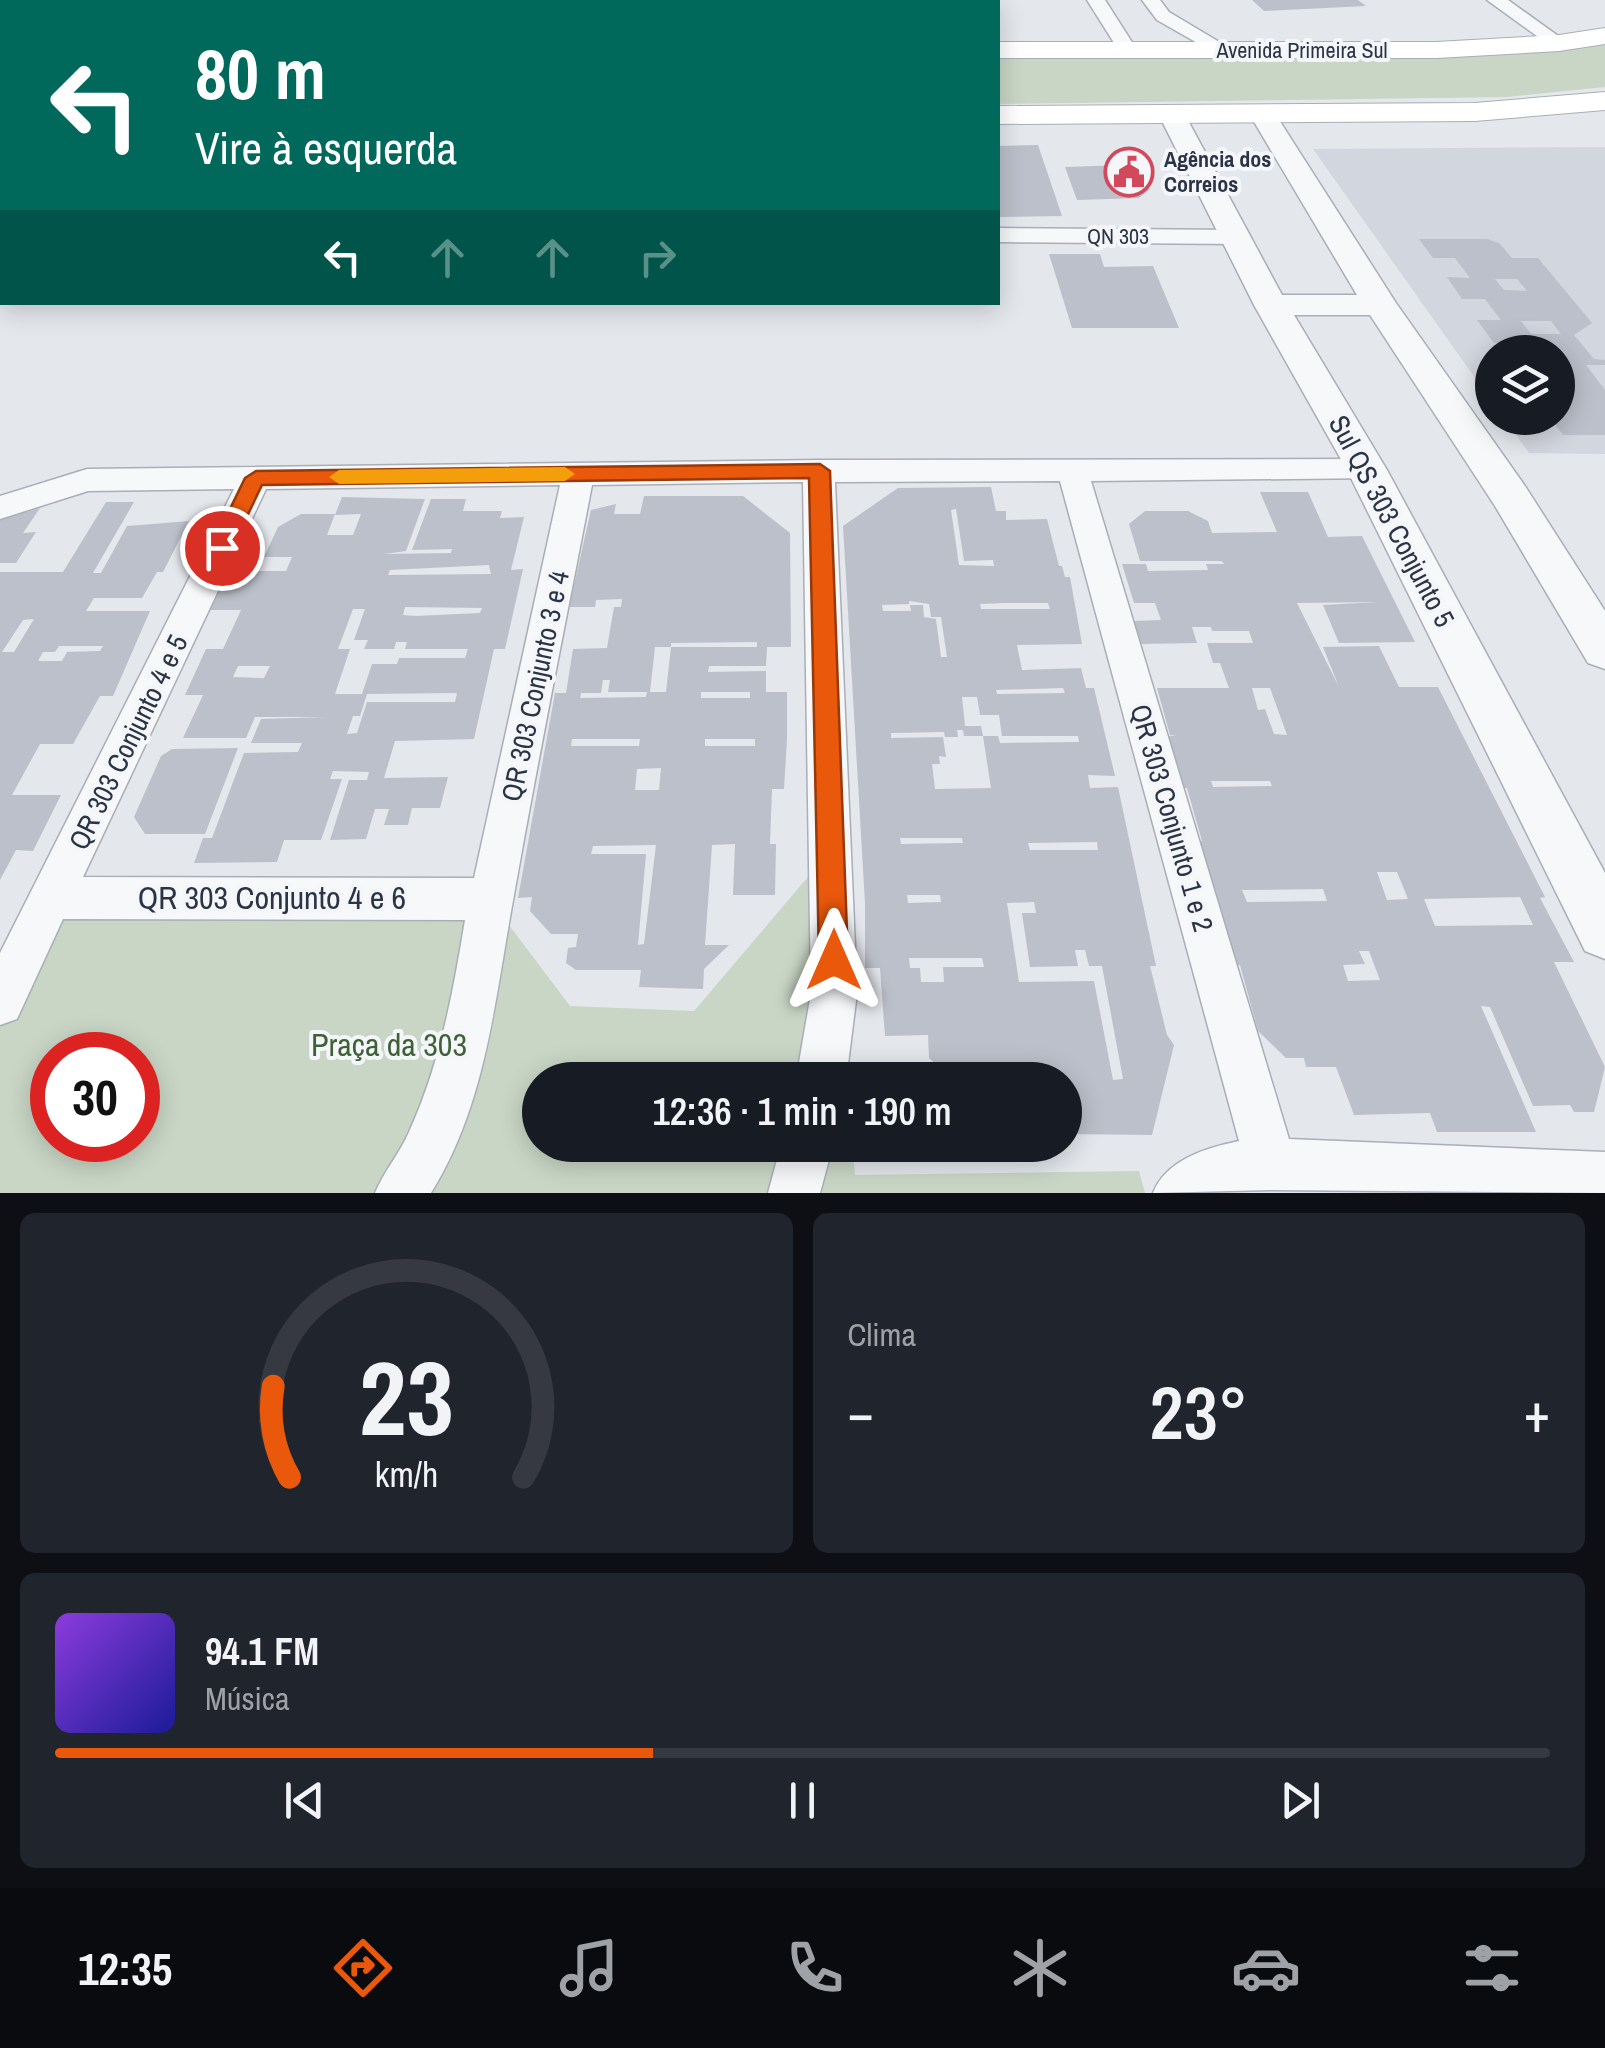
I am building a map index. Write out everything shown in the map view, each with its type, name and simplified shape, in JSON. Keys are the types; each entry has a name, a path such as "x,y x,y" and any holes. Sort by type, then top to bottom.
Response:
{"main road":[{"name":"Avenida Primeira Sul","path":"1000,50 1436,50 1605,36"},
{"path":"1000,116 1475,112 1605,101"}],"street":[{"path":"1096,0 1128,50"},
{"path":"1151,0 1163,16 1222,49"},
{"path":"1496,0 1559,42"},
{"path":"1263,114 1380,305 1599,632"},
{"name":"Sul QS 303 Conjunto 5","path":"1172,115 1271,305 1367,470 1605,931"},
{"name":"QN 303","path":"1000,235 1238,237"},
{"path":"1271,305 1380,305"},
{"path":"0,508 87,480 820,471 1367,470"},
{"path":"820,471 834,976 823,1062"},
{"name":"QR 303 Conjunto 1 e 2","path":"1073,472 1252,1165"},
{"name":"QR 303 Conjunto 3 e 4","path":"402,1193 426,1154 456,1080 473,1012 491,899 578,474"},
{"name":"QR 303 Conjunto 4 e 5","path":"0,1002 256,478"},
{"name":"QR 303 Conjunto 4 e 6","path":"53,898 491,899"},
{"path":"794,1193 802,1162"},
{"path":"1179,1193 1198,1179 1252,1165 1605,1178"}],"shaded area":[{"path":"1605,147 1605,454 1529,453 1516,435 1575,435 1575,335 1475,335 1475,378 1313,149"}],"green space":[{"path":"1605,40 1605,87 1507,97 1000,104 1000,56"},
{"name":"Praça da 303","path":"830,851 846,1062 522,1062 522,1162 854,1162 855,1175 1139,1171 1145,1193 0,1193 0,963 40,900 487,896 570,1006 694,1011"}],"building":[{"path":"1252,0 1358,0 1366,6 1264,11"},
{"path":"1038,145 1062,216 1000,217 1000,146"},
{"path":"1123,165 1143,174 1150,189 1139,198 1077,200 1065,167"},
{"path":"1419,239 1487,239 1499,243 1512,258 1538,258 1592,323 1574,335 1488,335 1477,320 1501,320 1485,299 1462,299 1447,277 1470,278 1455,258 1433,258","holes":["1495,279 1517,279 1527,291 1504,290","1521,321 1551,321 1561,334 1531,334"]},
{"path":"1049,254 1100,254 1104,267 1153,266 1179,328 1072,328"},
{"path":"1575,336 1594,359 1605,360 1605,365 1586,365 1605,390 1605,435 1575,435"},
{"path":"991,487 996,511 1006,511 1006,520 1047,519 1059,566 1065,577 1070,577 1082,644 1017,645 1022,670 1081,668 1086,688 1094,688 1115,776 1088,775 1090,788 1118,787 1156,966 1150,966 1167,1035 1174,1045 1152,1135 1082,1134 1082,1062 933,1062 929,1058 928,1035 885,1036 880,968 865,968 865,903 843,526 898,488","holes":["956,509 964,561 993,560 994,566 959,565 951,510","1048,603 1050,609 981,609 980,604","929,604 931,617 941,617 947,657 941,657 936,619 924,617 923,605 910,605 911,611 883,611 882,605","1063,688 1065,693 997,694 996,690","962,697 977,697 980,715 999,715 1002,736 1078,736 1079,742 1000,743 998,736 983,736 981,726 965,726","957,730 963,730 964,736 983,736 991,788 935,789 932,764 940,764 939,756 946,757 943,737 891,738 891,733 944,732 945,737 958,737","900,838 962,838 963,843 901,844","1097,842 1098,850 1030,850 1028,843","907,895 940,895 941,902 908,903","1034,902 1036,913 1022,913 1030,967 1078,966 1075,950 1085,950 1089,966 1102,966 1123,1079 1113,1080 1094,981 1019,982 1007,903","909,958 982,958 984,967 943,967 944,982 921,982 920,968 910,968"]},
{"path":"1260,492 1308,492 1328,537 1362,536 1415,642 1339,643 1323,605 1379,602 1297,603 1339,687 1323,647 1379,646 1399,687 1438,687 1574,962 1554,962 1605,1067 1594,1112 1574,1112 1570,1105 1533,1106 1490,1007 1481,1006 1536,1132 1437,1132 1430,1113 1354,1115 1336,1067 1306,1067 1304,1058 1286,1058 1258,1031 1240,965 1224,966 1191,841 1202,841 1187,788 1177,788 1162,736 1177,736 1170,735 1157,688 1229,688 1220,663 1213,663 1207,643 1253,643 1249,631 1192,627 1197,643 1140,644 1133,621 1161,620 1155,603 1134,603 1122,564 1146,564 1148,571 1208,570 1206,564 1224,564 1140,561 1129,524 1145,511 1188,511 1208,521 1212,533 1277,532","holes":["1252,688 1270,688 1287,735 1274,734 1265,709 1258,710","1211,781 1270,781 1272,786 1213,787","1377,872 1397,872 1408,899 1387,900","1323,889 1327,901 1247,902 1242,890","1520,897 1533,925 1435,926 1424,899","1359,951 1369,951 1380,980 1348,981 1343,965 1365,964"]},
{"path":"644,496 743,496 790,533 791,647 767,647 766,666 709,666 708,672 766,671 766,692 787,692 787,739 784,789 772,789 770,844 776,844 775,895 733,895 735,844 712,845 705,945 729,945 704,969 703,989 639,987 641,970 576,970 566,963 568,948 576,947 578,934 551,934 530,911 532,897 518,898 555,693 566,693 573,649 607,648 614,607 621,607 622,599 596,600 595,607 569,607 591,510 616,504 614,514 640,514","holes":["757,642 757,647 671,647 671,643","655,647 671,647 666,692 650,692","603,680 610,680 608,692 647,692 646,697 580,698 581,693 601,693","701,692 750,692 750,698 701,698","572,739 640,739 639,746 571,746","705,739 755,739 755,746 705,746","661,768 659,790 635,790 637,769","656,845 644,944 638,945 646,854 591,854 593,846"]},
{"path":"342,497 425,499 406,551 384,554 451,553 452,549 412,550 431,499 466,499 463,511 502,511 500,518 524,517 511,570 523,569 505,649 494,649 474,739 395,741 384,778 448,777 440,808 412,808 408,825 384,825 389,809 375,809 366,839 330,840 349,780 367,780 369,772 333,771 330,779 342,779 321,840 284,840 277,862 194,863 203,838 212,838 244,753 298,752 302,743 251,743 261,719 326,717 255,717 246,738 183,738 203,695 185,695 206,649 223,649 241,610 208,610 227,571 255,576 258,571 286,571 292,557 264,557 278,527 301,514 335,514 327,535 353,535 361,514 335,515","holes":["489,565 491,574 388,575 390,570","405,607 482,608 480,613 403,615","353,609 365,609 354,640 368,640 364,649 394,649 396,642 407,642 405,649 468,649 465,658 399,658 397,664 372,664 362,694 335,694 350,649 338,649","238,666 270,666 264,678 233,677","457,693 455,702 367,702 357,733 347,734 353,716 360,716 367,694"]},
{"path":"106,502 134,502 93,573 101,573 127,526 189,521 163,572 157,572 142,598 94,598 86,611 150,611 113,696 100,696 73,744 40,744 12,795 61,795 33,851 16,850 0,880 0,572 63,572","holes":["34,619 14,652 2,652 23,620","59,646 103,646 100,651 67,652 62,661 38,661 43,652 55,652"]},
{"path":"40,508 23,533 36,532 16,563 0,563 0,520"},
{"path":"238,748 205,834 145,834 134,817 161,756 172,749"}],"slow traffic":[{"path":"339,477 565,474"}],"place":[{"name":"Agência dos Correios","path":"1129,172"}],"route":[{"path":"222,548 256,478 820,471 834,960"}]}
